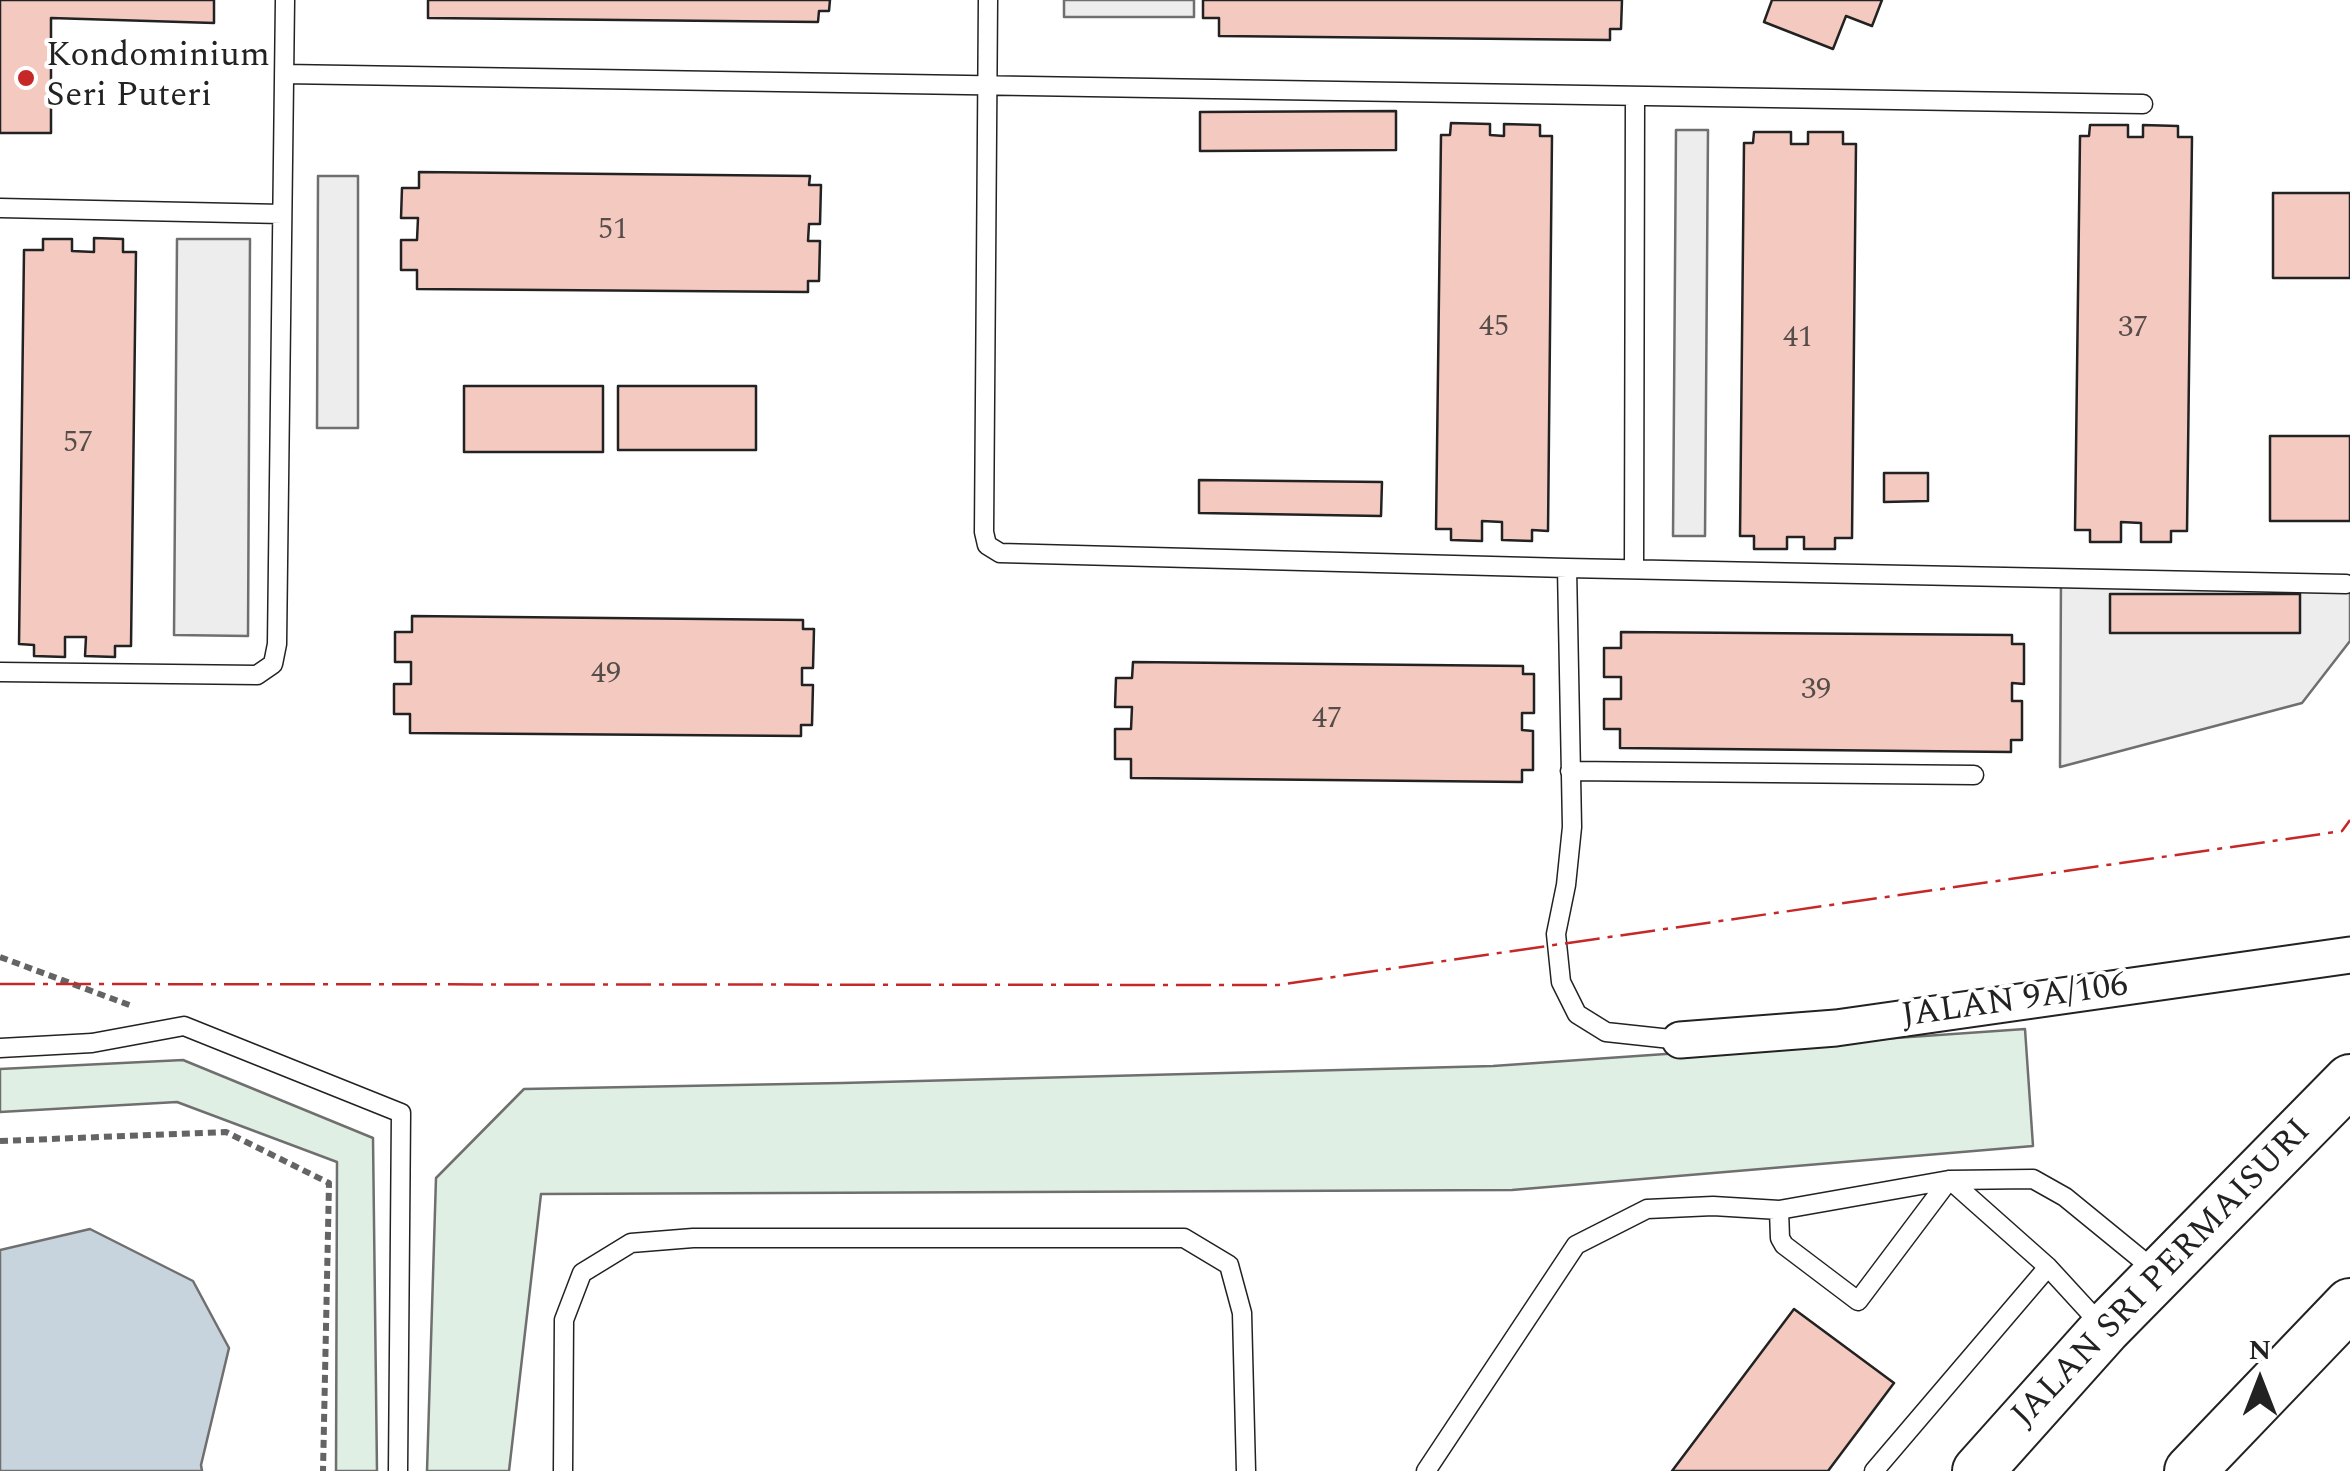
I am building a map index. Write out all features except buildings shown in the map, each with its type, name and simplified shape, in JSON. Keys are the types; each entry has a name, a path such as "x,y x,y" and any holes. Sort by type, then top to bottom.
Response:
{"street":[{"name":"JALAN 9A/106","path":"1680,1040 1836,1028 2350,955"},
{"name":"JALAN SRI PERMAISURI","path":"1978,1471 2158,1273 2350,1080"},
{"path":"2190,1471 2350,1304"}],"lane":[{"path":"0,672 257,675 273,664 277,644 285,0"},
{"path":"988,0 984,532 988,545 1000,553 2346,584"},
{"path":"284,74 2143,104"},
{"path":"1634,568 1635,96"},
{"path":"0,208 282,214"},
{"path":"1567,568 1572,827 1556,934 1562,982 1577,1014 1606,1032 1680,1040"},
{"path":"1570,771 1974,775"},
{"path":"0,1048 92,1043 184,1026 401,1113 398,1471"},
{"path":"1426,1471 1576,1245 1648,1209 1713,1206 1779,1210 1950,1180 2033,1179 2066,1197 2158,1273"},
{"path":"1779,1210 1784,1245 1858,1301 1950,1180"},
{"path":"1950,1180 2048,1266 2105,1329"},
{"path":"563,1471 564,1320 582,1273 631,1243 693,1238 1184,1238 1229,1265 1242,1313 1246,1471"},
{"path":"1874,1471 2048,1266"}],"path":[{"path":"0,957 184,1026"},
{"path":"0,1141 226,1132 329,1183 323,1471"}],"green space":[{"path":"2025,1029 2033,1146 1512,1190 541,1194 509,1471 427,1471 436,1178 524,1089 1493,1066"},
{"path":"183,1060 373,1138 377,1471 336,1471 337,1162 177,1102 0,1112 0,1069"}],"shaded area":[{"path":"1064,0 1194,0 1194,17 1064,17"},
{"path":"1676,130 1708,130 1705,536 1673,536"},
{"path":"318,176 358,176 358,428 317,428"},
{"path":"177,239 250,239 248,636 174,635"},
{"path":"2061,574 2350,576 2350,641 2302,703 2060,767"},
{"path":"90,1229 193,1281 229,1348 202,1471 0,1471 0,1250"}],"power":[{"path":"0,984 1278,985 2342,831 2350,820"}],"place":[{"name":"Kondominium Seri Puteri","path":"26,78"}]}
